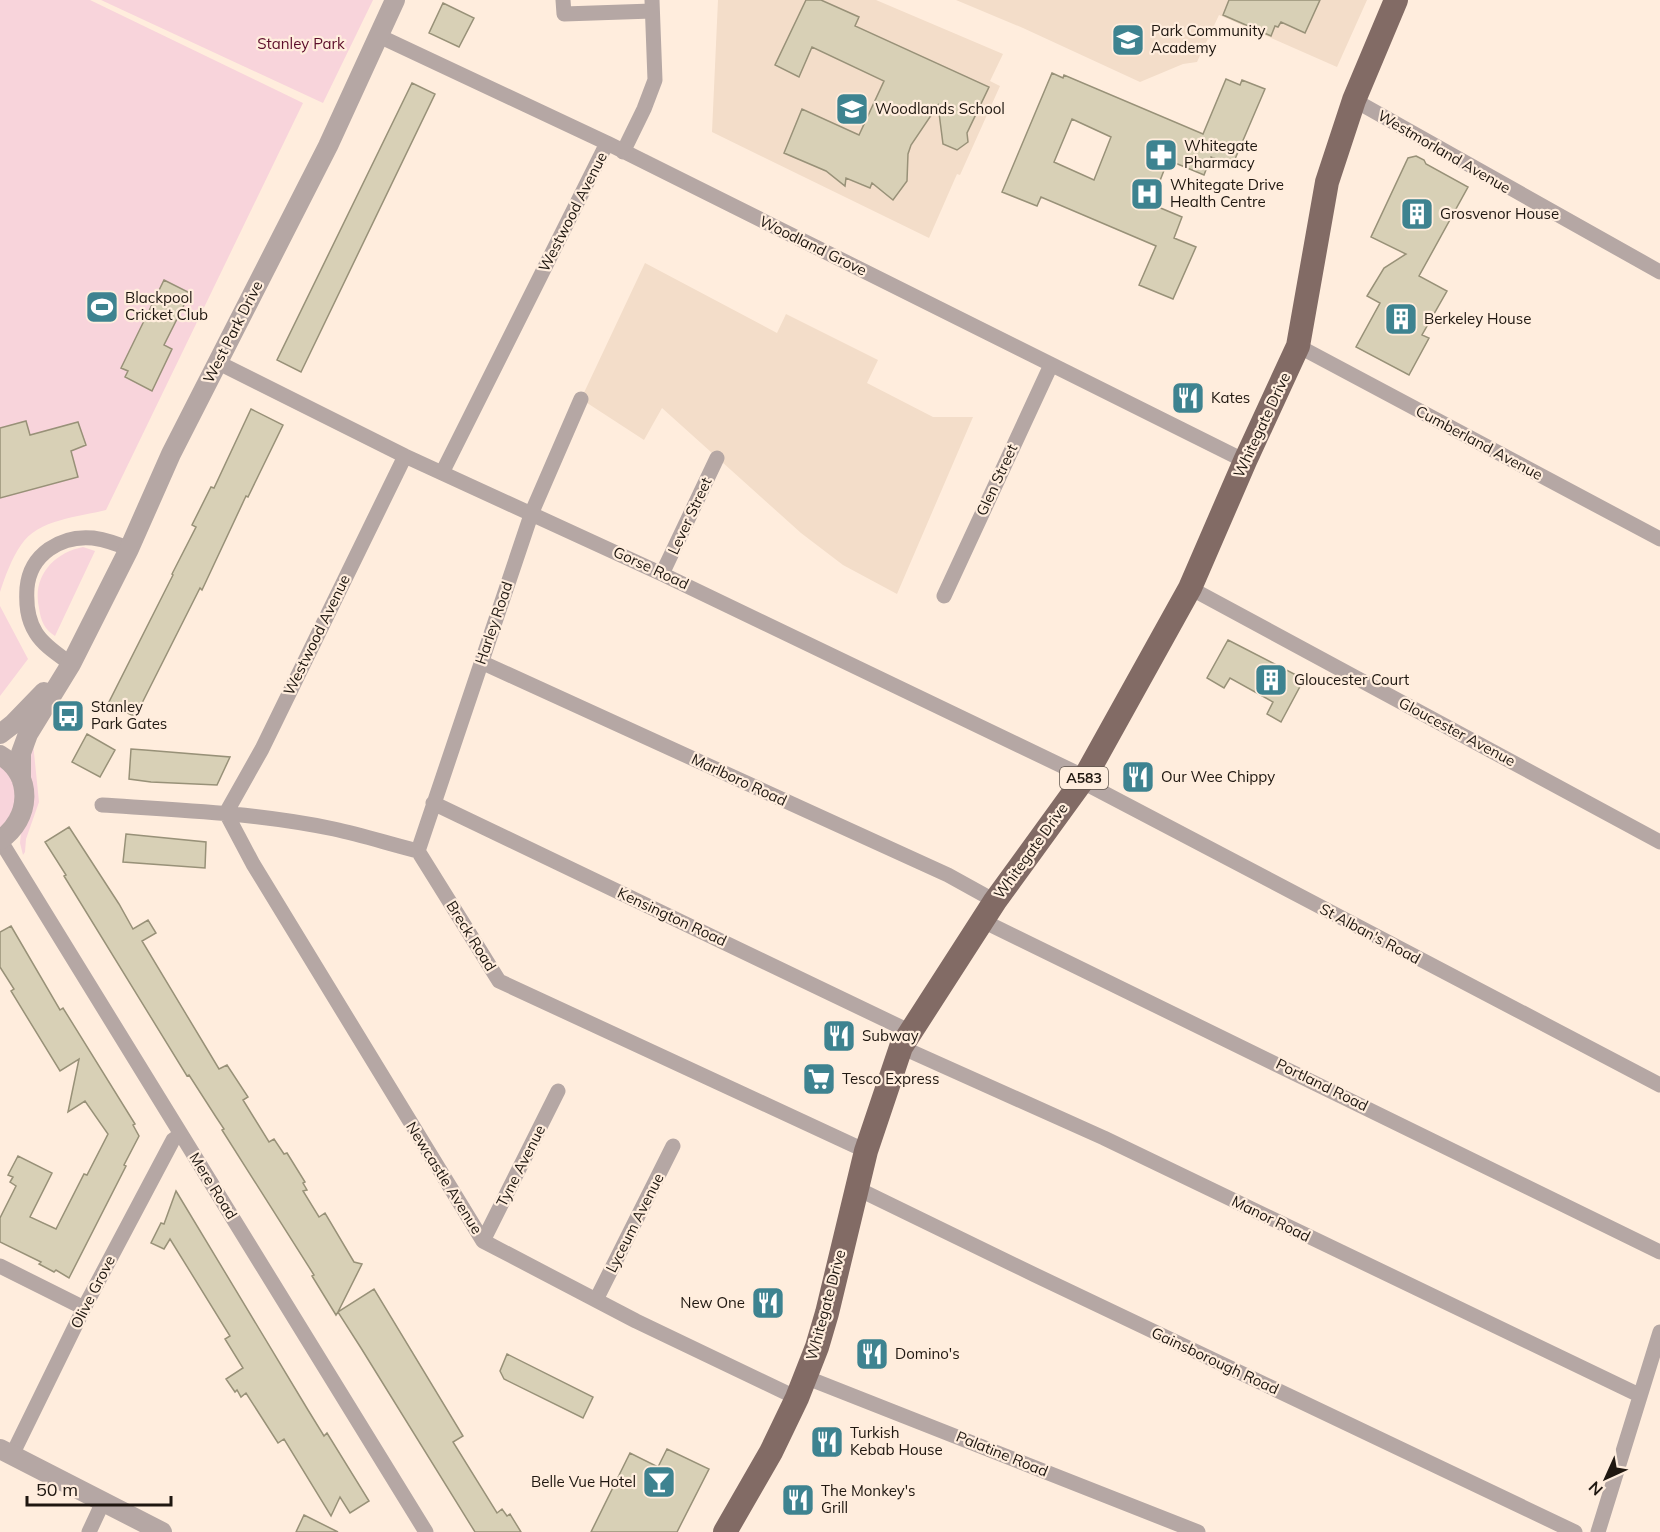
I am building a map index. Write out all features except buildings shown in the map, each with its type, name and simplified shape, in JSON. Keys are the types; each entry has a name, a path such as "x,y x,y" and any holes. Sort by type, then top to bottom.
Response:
{"main road":[{"name":"Whitegate Drive","path":"730,1531 771,1452 801,1387 827,1312 866,1151 906,1040 989,911 1083,779 1190,588 1298,346 1327,182 1354,100 1396,0"}],"street":[{"name":"West Park Drive","path":"0,840 9,834 21,818 25,798 21,778 21,753 24,742 71,664 129,549 171,454 328,146 395,0"},
{"path":"563,0 564,14 652,6 655,80 623,152"},
{"name":"Woodland Grove","path":"380,36 607,144 1245,461"},
{"name":"Westmorland Avenue","path":"1354,100 1660,272"},
{"name":"Westwood Avenue","path":"442,473 607,144"},
{"name":"Cumberland Avenue","path":"1298,346 1660,539"},
{"name":"Gorse Road","path":"217,362 405,456 532,512 1083,779"},
{"name":"Glen Street","path":"944,596 1051,365"},
{"name":"Harley Road","path":"418,851 532,512 581,399"},
{"name":"Westwood Avenue","path":"226,813 262,749 405,456"},
{"name":"Lever Street","path":"662,574 717,458"},
{"path":"71,664 50,648 37,634 28,616 28,581 31,569 40,556 53,545 74,539 91,538 129,549"},
{"name":"Gloucester Avenue","path":"1190,588 1660,842"},
{"name":"Marlboro Road","path":"481,662 948,875 989,911"},
{"name":"West Park Drive","path":"0,734 13,724 71,664"},
{"path":"0,755 10,762 21,778"},
{"name":"St Alban's Road","path":"1083,779 1660,1085"},
{"name":"Kensington Road","path":"433,803 906,1040"},
{"path":"102,805 226,813 334,829 418,851"},
{"name":"Newcastle Avenue","path":"226,813 253,864 483,1241 596,1300 801,1387"},
{"name":"Mere Road","path":"0,840 426,1532"},
{"name":"Breck Road","path":"418,851 499,981 866,1151"},
{"name":"Portland Road","path":"989,911 1660,1252"},
{"name":"Manor Road","path":"906,1040 1104,1138 1639,1395"},
{"name":"Tyne Avenue","path":"483,1241 558,1091"},
{"name":"Olive Grove","path":"6,1452 173,1140 181,1134"},
{"name":"Lyceum Avenue","path":"596,1300 673,1146"},
{"name":"Gainsborough Road","path":"856,1188 1575,1532"},
{"path":"0,1266 84,1308"},
{"path":"1598,1532 1660,1332"},
{"name":"Palatine Road","path":"801,1387 1198,1532"},
{"path":"6,1452 162,1532"},
{"path":"89,1532 104,1502"}],"shaded area":[{"name":"Woodlands School","path":"718,0 876,0 1003,54 990,81 1000,86 929,238 712,132"},
{"name":"Park Community Academy","path":"956,0 1367,0 1337,67 1219,15 1197,62 1183,64 1140,82"},
{"path":"645,263 777,333 786,314 878,360 867,383 933,417 973,417 897,594 843,565 801,533 662,408 644,440 581,399"}],"green space":[{"name":"Blackpool Cricket Club","path":"0,0 90,0 303,103 106,510 48,524 28,536 6,574 0,592"},
{"name":"Stanley Park","path":"101,0 373,0 323,103"},
{"path":"83,547 95,551 55,636 42,621 38,597 39,586 47,568 54,561 72,550"},
{"path":"0,606 28,659 0,696"},
{"path":"33,743 39,802 23,855 20,843 28,762"},
{"path":"0,762 15,779 15,811 0,830"}],"place":[{"name":"Park Community Academy","path":"1128,40"},
{"name":"Woodlands School","path":"852,109"},
{"name":"Whitegate Pharmacy","path":"1161,155"},
{"name":"Whitegate Drive Health Centre","path":"1147,194"},
{"name":"Grosvenor House","path":"1417,214"},
{"name":"Blackpool Cricket Club","path":"102,307"},
{"name":"Berkeley House","path":"1401,319"},
{"name":"Kates","path":"1188,398"},
{"name":"Gloucester Court","path":"1271,680"},
{"name":"Stanley Park Gates","path":"68,716"},
{"name":"Our Wee Chippy","path":"1138,777"},
{"name":"Subway","path":"839,1036"},
{"name":"Tesco Express","path":"819,1079"},
{"name":"New One","path":"768,1303"},
{"name":"Domino's","path":"872,1354"},
{"name":"Turkish Kebab House","path":"827,1442"},
{"name":"Belle Vue Hotel","path":"659,1482"},
{"name":"The Monkey's Grill","path":"798,1500"}]}
